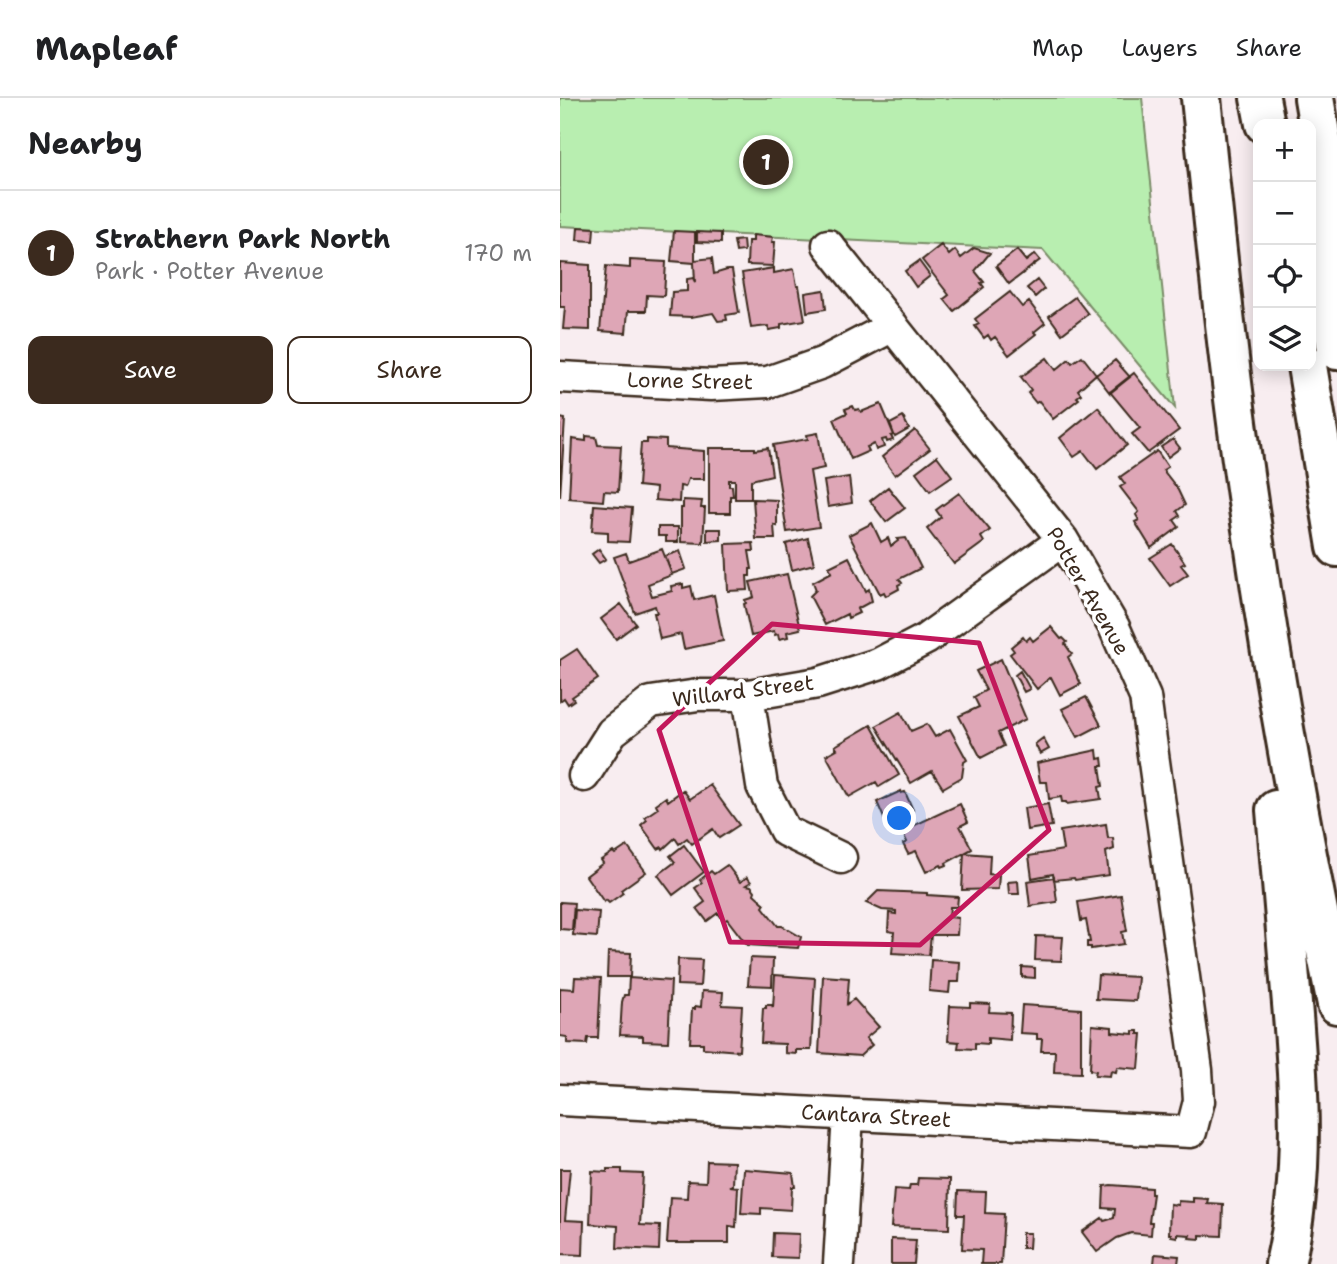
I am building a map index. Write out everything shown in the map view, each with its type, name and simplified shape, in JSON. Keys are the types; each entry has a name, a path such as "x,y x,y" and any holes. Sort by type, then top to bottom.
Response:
{"highway":[{"path":"1201,98 1223,303 1252,529 1309,871 1337,1004"},
{"path":"1260,98 1264,119"},
{"path":"1295,98 1298,119"},
{"path":"1314,98 1337,232"},
{"path":"1336,98 1337,105"},
{"path":"1316,223 1337,350"},
{"path":"1308,371 1337,547"},
{"path":"1252,529 1296,1051 1299,1172 1293,1228 1285,1264"}],"street":[{"name":"Potter Avenue","path":"828,245 1063,540 1114,627 1145,697 1197,1070 1199,1101 1191,1132"},
{"name":"Lorne Street","path":"560,377 711,385 768,382 822,363 892,327"},
{"name":"Willard Street","path":"584,776 612,732 651,702 698,695 748,695 818,683 878,664 926,639 1063,540"},
{"path":"748,695 762,786 785,831 841,858"},
{"name":"Cantara Street","path":"560,1100 1191,1132"},
{"path":"839,1264 848,1115"}],"highlighted area":[{"path":"772,624 979,643 1049,830 920,945 730,942 659,730"}],"green space":[{"path":"560,98 1142,98 1175,408 1043,250 560,226"}],"building":[{"path":"578,227 594,228 593,241 577,240"},
{"path":"674,231 695,232 695,260 712,258 714,274 732,270 739,313 726,315 727,320 718,321 713,313 691,317 670,316 672,292 687,291 687,279 693,278 695,282 694,263 671,261"},
{"path":"697,232 721,233 721,243 697,242"},
{"path":"753,235 773,237 773,266 747,265 748,241 753,241"},
{"path":"743,240 744,251 736,252 734,241"},
{"path":"941,245 949,255 955,250 961,258 974,248 990,253 975,271 984,282 981,283 984,287 954,311 944,299 949,295 922,260"},
{"path":"1017,250 1026,261 1035,254 1040,260 1009,284 996,266"},
{"path":"630,260 666,262 664,296 647,295 646,311 628,311 626,333 600,331 606,266 630,268"},
{"path":"919,261 930,276 916,287 905,271"},
{"path":"560,263 590,265 590,330 563,329 565,307 560,307"},
{"path":"774,268 774,273 794,269 805,320 781,324 781,328 769,330 768,326 751,328 742,273"},
{"path":"1037,280 1044,289 1035,297 1027,288"},
{"path":"824,290 826,309 807,312 805,293"},
{"path":"1010,292 1022,307 1029,302 1045,323 1034,332 1036,334 1009,355 995,337 991,340 988,335 984,338 975,326 979,324 975,319"},
{"path":"1075,297 1088,314 1062,334 1049,316"},
{"path":"1082,356 1096,374 1078,390 1081,394 1077,397 1079,399 1053,419 1039,401 1036,403 1028,393 1031,390 1021,377 1047,358 1056,370 1069,359 1072,363"},
{"path":"1115,360 1130,377 1110,393 1096,375"},
{"path":"1134,373 1179,430 1148,453 1132,434 1140,428 1110,392"},
{"path":"881,404 894,435 891,436 893,440 882,440 884,447 876,450 874,444 867,447 869,451 851,459 834,419 847,413 845,409 853,406 861,412"},
{"path":"1098,407 1127,445 1097,469 1083,451 1074,457 1060,438"},
{"path":"903,417 909,429 895,437 890,424"},
{"path":"560,418 565,419 560,497"},
{"path":"915,430 930,449 895,475 882,457"},
{"path":"818,433 824,468 810,471 819,527 787,532 773,445 808,439 807,435"},
{"path":"586,436 596,437 598,445 621,446 618,492 604,491 603,501 569,498 572,439 586,441"},
{"path":"647,439 666,440 666,448 704,451 704,479 688,479 685,487 680,486 679,502 655,500 656,488 638,486 641,443 647,443"},
{"path":"1173,439 1180,448 1168,457 1161,447"},
{"path":"709,448 768,448 772,475 751,480 751,499 735,499 735,480 729,480 733,496 730,496 730,513 709,513"},
{"path":"1157,451 1168,467 1163,470 1177,488 1185,505 1177,511 1180,516 1174,520 1179,527 1151,548 1135,522 1139,520 1136,515 1139,512 1120,487 1125,484 1120,477"},
{"path":"937,456 952,476 930,491 916,472"},
{"path":"849,477 852,503 828,507 824,481"},
{"path":"888,487 905,508 886,522 870,501"},
{"path":"959,493 990,530 981,537 984,542 954,564 927,529 941,517 936,510"},
{"path":"753,499 777,500 775,539 756,539"},
{"path":"683,500 702,501 701,508 705,508 703,543 681,542"},
{"path":"594,505 632,508 629,542 608,541 608,532 592,531"},
{"path":"872,523 881,542 888,538 891,546 897,539 906,538 921,568 899,579 902,583 898,585 899,589 886,596 884,592 880,594 849,535"},
{"path":"658,527 678,527 678,542 666,542 666,536 658,536"},
{"path":"707,529 721,529 721,540 707,541"},
{"path":"808,538 814,564 792,570 786,544"},
{"path":"753,543 754,551 749,551 752,569 750,576 747,576 748,590 728,591 726,544"},
{"path":"1172,544 1185,563 1181,565 1188,574 1170,586 1150,558"},
{"path":"599,549 606,559 599,563 592,554"},
{"path":"662,549 672,575 648,584 652,596 672,591 671,586 683,584 683,588 691,586 694,600 714,595 723,641 684,649 681,634 660,639 655,606 635,613 614,557 626,553 629,561"},
{"path":"680,551 686,569 672,574 665,556"},
{"path":"849,557 866,591 869,589 872,601 857,609 859,613 848,618 847,614 825,625 810,596 816,590 813,582 832,572 829,567"},
{"path":"787,574 800,629 787,632 788,637 779,639 774,631 751,636 744,604 745,600 754,597 750,582"},
{"path":"621,604 636,624 616,639 601,619"},
{"path":"1051,627 1067,642 1065,644 1072,654 1068,657 1081,684 1060,695 1051,677 1037,689 1010,654 1014,651 1011,647 1023,637 1026,641 1030,637 1033,641"},
{"path":"577,649 598,679 572,697 574,700 568,704 564,698 560,701 560,660"},
{"path":"1001,659 1026,719 998,733 1004,746 981,758 959,716 979,707 974,697 986,690 976,671"},
{"path":"1020,671 1030,689 1024,692 1015,675"},
{"path":"1086,697 1101,725 1078,737 1062,709"},
{"path":"901,712 911,731 927,724 935,737 950,729 967,760 964,762 962,777 943,788 932,771 911,783 876,726"},
{"path":"871,725 899,775 879,787 876,782 849,797 826,755 837,749 835,746"},
{"path":"1043,738 1049,749 1040,754 1035,744"},
{"path":"1097,750 1098,759 1102,758 1103,766 1100,766 1103,786 1099,787 1101,799 1067,804 1062,802 1061,797 1049,799 1047,782 1040,782 1037,763"},
{"path":"710,785 739,825 719,838 713,829 692,844 687,838 679,844 675,838 663,849 658,849 641,825 647,820 645,817 658,808 656,804 666,797 668,801 683,790 690,799"},
{"path":"901,791 905,792 913,810 886,823 877,802"},
{"path":"960,804 968,822 960,826 972,849 946,863 947,865 926,872 916,851 908,854 903,844 907,842 902,831"},
{"path":"1048,804 1052,826 1027,830 1024,808"},
{"path":"1106,824 1108,838 1113,838 1114,849 1106,852 1109,875 1075,880 1054,880 1053,874 1032,878 1029,856 1063,850 1060,831"},
{"path":"684,845 704,872 673,895 658,875 675,862 670,856"},
{"path":"627,846 646,872 621,890 623,893 609,903 606,900 604,902 586,876 603,863 601,860"},
{"path":"964,853 990,855 989,874 999,875 998,889 962,890"},
{"path":"727,865 740,882 747,877 751,882 746,885 755,891 754,894 765,904 763,907 778,926 801,937 798,948 747,945 727,919 724,921 718,913 707,921 697,908 705,902 695,888 711,871 714,874"},
{"path":"1054,877 1057,902 1030,906 1027,881"},
{"path":"1018,881 1019,894 1009,894 1008,882"},
{"path":"878,891 958,897 957,907 950,907 949,917 958,918 957,935 931,935 929,955 892,953 894,932 888,931 889,913 896,914 896,911 882,910 866,903"},
{"path":"1121,895 1127,931 1122,932 1124,944 1091,949 1087,947 1087,942 1090,942 1086,920 1081,921 1078,902"},
{"path":"560,902 574,903 572,930 560,929"},
{"path":"575,910 599,912 597,937 573,935"},
{"path":"1036,936 1063,937 1061,961 1035,960"},
{"path":"608,952 631,953 630,977 607,977"},
{"path":"750,958 773,959 772,986 748,985"},
{"path":"678,959 702,960 700,986 677,985"},
{"path":"931,960 960,962 959,982 950,982 949,993 929,991"},
{"path":"1022,967 1035,968 1035,978 1022,977"},
{"path":"775,975 815,978 811,1050 796,1050 796,1054 785,1053 785,1044 761,1043 763,1008 772,1005 773,1008"},
{"path":"1098,975 1138,977 1136,1001 1096,999"},
{"path":"823,976 849,978 847,1004 854,999 879,1027 866,1038 872,1045 860,1056 819,1053"},
{"path":"575,977 601,978 598,1038 588,1038 587,1044 567,1043 567,1037 560,1036 560,988 574,989"},
{"path":"629,978 671,981 668,1042 643,1041 643,1036 620,1035 622,1002 624,995 628,995"},
{"path":"702,991 723,992 722,1005 742,1006 739,1051 703,1048 703,1043 690,1043 692,1009 695,1009 695,1006 701,1007"},
{"path":"970,1003 990,1004 989,1012 1011,1013 1010,1040 988,1038 988,1044 975,1043 975,1049 958,1048 959,1042 948,1041 950,1006 970,1007"},
{"path":"1022,1005 1081,1009 1081,1073 1054,1072 1055,1051 1041,1051 1042,1039 1037,1039 1037,1034 1020,1033"},
{"path":"1092,1025 1112,1027 1112,1032 1133,1034 1133,1031 1138,1031 1138,1034 1142,1034 1139,1069 1117,1067 1116,1072 1111,1071 1110,1076 1095,1075 1096,1071 1090,1070"},
{"path":"707,1161 734,1162 733,1185 730,1186 738,1187 736,1227 729,1226 729,1243 667,1243 670,1197 687,1198 688,1181 706,1182"},
{"path":"560,1169 570,1169 565,1220 584,1221 583,1255 560,1254"},
{"path":"607,1169 643,1174 640,1225 660,1226 659,1250 617,1248 618,1226 590,1224 592,1171 607,1172"},
{"path":"744,1169 793,1173 795,1187 792,1187 791,1210 761,1208 761,1214 741,1213"},
{"path":"918,1178 950,1179 949,1229 891,1227 894,1189 909,1190 910,1185 917,1185"},
{"path":"1104,1186 1151,1188 1151,1235 1131,1233 1117,1238 1097,1252 1082,1232 1102,1218 1104,1221 1114,1218 1115,1209 1103,1208"},
{"path":"958,1191 986,1192 985,1213 1004,1214 1001,1264 981,1264 982,1250 962,1249 964,1215 957,1215"},
{"path":"1193,1198 1208,1199 1207,1203 1223,1204 1222,1236 1200,1235 1200,1239 1189,1238 1190,1235 1177,1234 1177,1237 1169,1234 1170,1204 1178,1205 1178,1201 1193,1202"},
{"path":"773,1233 799,1234 798,1258 772,1257"},
{"path":"1022,1233 1030,1233 1029,1248 1022,1248"},
{"path":"891,1239 916,1240 914,1264 891,1264"},
{"path":"1155,1254 1179,1256 1178,1264 1154,1264"}],"place":[{"name":"Strathern Park North","path":"766,162"}]}
